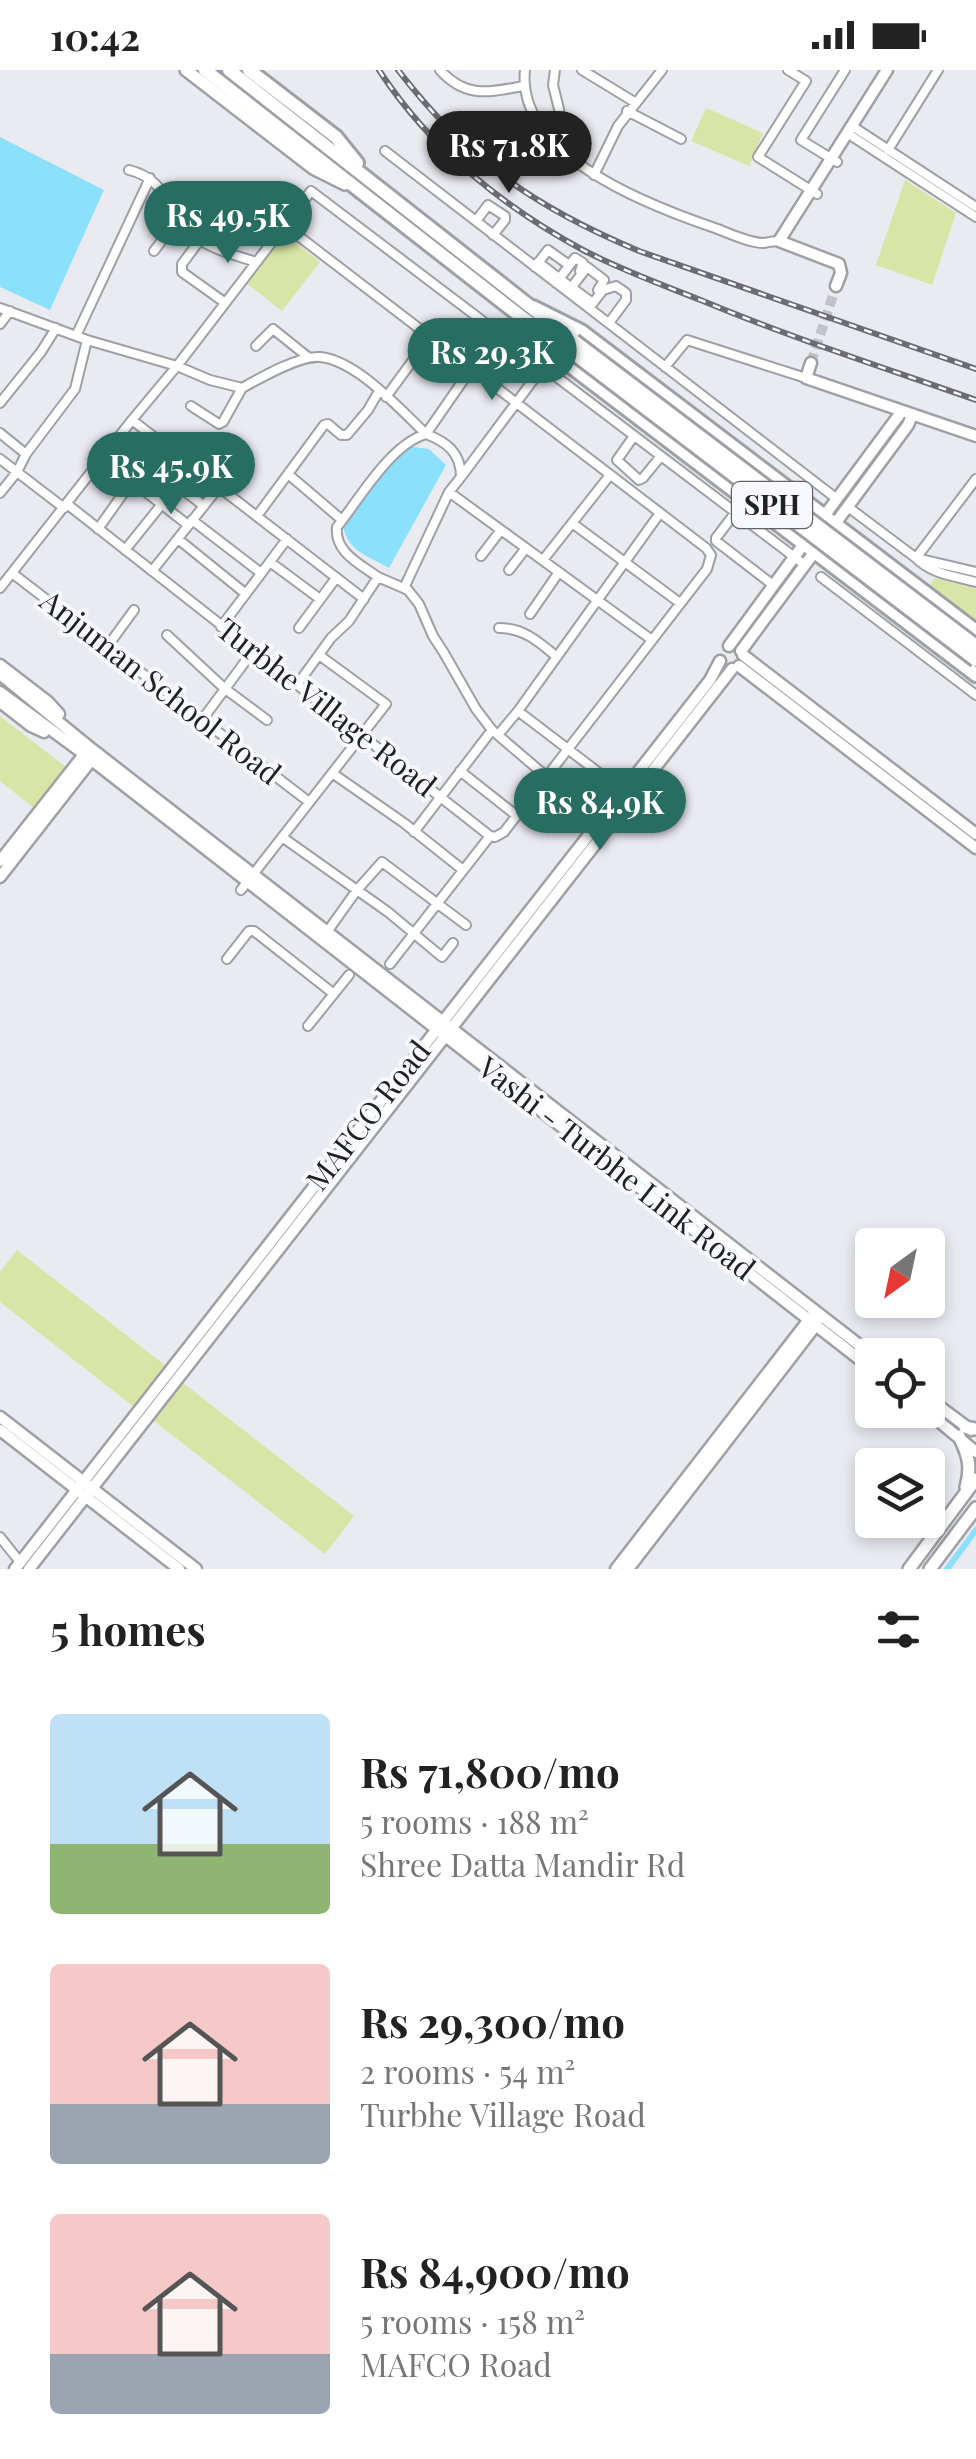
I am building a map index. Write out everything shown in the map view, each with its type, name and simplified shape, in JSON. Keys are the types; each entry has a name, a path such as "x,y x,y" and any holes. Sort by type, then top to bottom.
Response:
{"highway":[{"name":"SPH","path":"205,70 524,319 976,646"},
{"path":"218,70 333,159 351,164"},
{"name":"SPH","path":"229,70 533,307 565,347 976,660"},
{"path":"249,70 336,137 372,180"},
{"path":"533,307 581,331 976,631"},
{"path":"565,347 561,359 976,675"},
{"path":"858,585 879,557"}],"main road":[{"path":"186,70 313,168 362,192"},
{"path":"836,286 840,264 782,243 887,70"},
{"path":"852,132 895,70"},
{"path":"811,363 806,378 976,436"},
{"name":"MAFCO Road","path":"830,520 837,498 907,413"},
{"name":"MAFCO Road","path":"729,646 794,557 809,548 830,520 848,506 908,425 907,413"},
{"name":"MAFCO Road","path":"22,1567 90,1493 560,880 739,660 805,565 809,548"},
{"path":"739,660 725,667 720,660 722,650 736,646 739,660 976,848"},
{"name":"MAFCO Road","path":"630,791 710,680 720,660"},
{"path":"739,660 976,834"},
{"path":"0,664 48,702 87,750"},
{"path":"0,674 44,708 87,750"},
{"path":"0,692 36,720 87,750"},
{"path":"0,702 31,726 87,750"},
{"path":"0,861 87,750"},
{"path":"0,876 87,750"},
{"name":"Vashi - Turbhe Link Road","path":"87,750 247,882 568,1125 855,1354"},
{"name":"Vashi - Turbhe Link Road","path":"247,882 327,932 444,1029"},
{"name":"MAFCO Road","path":"22,1567 79,1485 444,1029"},
{"path":"616,1569 814,1319"},
{"path":"628,1569 814,1319"},
{"name":"Vashi - Turbhe Link Road","path":"814,1319 855,1344"},
{"path":"945,1412 969,1431 976,1452"},
{"path":"0,1417 79,1485"},
{"path":"945,1420 969,1431"},
{"path":"0,1430 196,1569"},
{"path":"964,1496 970,1466 969,1431"},
{"path":"909,1569 976,1479"},
{"path":"90,1493 179,1569"},
{"path":"930,1569 976,1508"}],"street":[{"path":"440,70 470,91 524,86"},
{"path":"526,70 524,86 535,120 594,175 674,214 759,242 782,243"},
{"path":"555,70 558,109"},
{"path":"582,70 594,72 636,103"},
{"path":"594,175 627,111 662,70"},
{"path":"788,70 806,81 758,157 814,192"},
{"path":"834,161 801,140 845,70"},
{"path":"888,150 938,70"},
{"path":"627,111 681,139"},
{"path":"852,132 888,150 976,208"},
{"path":"852,132 976,217"},
{"path":"384,151 558,280 609,324 837,498"},
{"path":"129,170 150,178 200,240 256,262"},
{"path":"76,336 150,178"},
{"path":"0,588 178,366 311,191 805,565"},
{"path":"476,221 488,205 504,216 493,235"},
{"path":"154,251 180,216"},
{"path":"284,225 706,548 710,555 707,568 517,816 500,836 490,836 390,964"},
{"path":"200,240 182,264 182,272 224,302"},
{"path":"537,265 549,250 570,265"},
{"path":"558,280 575,258 584,263 569,289"},
{"path":"569,289 586,268 604,280 588,305"},
{"path":"588,305 607,288 616,286 626,293 626,300 609,324"},
{"path":"0,308 86,340 242,388"},
{"path":"0,324 10,311"},
{"path":"0,404 56,328"},
{"path":"256,346 273,329 308,358"},
{"path":"257,516 324,424 347,434 430,337"},
{"path":"1,491 75,389 86,340"},
{"path":"666,367 687,340 806,378"},
{"path":"404,588 449,492 543,367 565,347"},
{"path":"192,406 219,424 242,388 308,358 322,356 348,365 426,434 456,453 461,478"},
{"path":"471,368 426,434 414,437 394,453 337,526 336,535 347,554 378,577 404,588 419,604 432,636 476,709 492,730 547,777"},
{"path":"132,420 364,599"},
{"path":"0,433 26,454"},
{"path":"150,434 138,450 141,457 204,506"},
{"path":"634,436 617,462 639,480 661,456"},
{"path":"102,458 261,574"},
{"name":"Turbhe Village Road","path":"0,459 126,550 490,836"},
{"path":"288,474 342,520"},
{"path":"543,560 610,475"},
{"path":"916,558 976,479"},
{"path":"98,529 132,481"},
{"path":"152,572 219,487"},
{"path":"449,492 652,640"},
{"path":"126,550 162,504"},
{"path":"848,506 931,570 976,582"},
{"path":"736,512 716,541 773,586"},
{"path":"492,730 498,734 518,711 660,514"},
{"path":"572,523 680,603"},
{"path":"480,556 501,530"},
{"path":"178,539 246,594"},
{"path":"222,626 287,540"},
{"path":"509,570 526,548"},
{"path":"916,558 976,572"},
{"path":"270,562 320,600"},
{"path":"530,614 559,572"},
{"name":"Anjuman School Road","path":"12,574 309,802"},
{"path":"296,685 331,638 349,621 378,577"},
{"path":"821,577 976,694"},
{"path":"300,628 336,578"},
{"path":"107,647 134,610"},
{"path":"499,628 514,628 558,656"},
{"path":"167,635 224,688 267,720"},
{"path":"202,720 253,651"},
{"path":"247,882 386,704 318,654"},
{"path":"518,711 630,791"},
{"path":"414,832 492,730"},
{"path":"460,771 517,816"},
{"path":"332,773 463,870"},
{"path":"282,837 442,957 453,943"},
{"path":"327,932 382,862 466,926"},
{"path":"226,959 248,931 254,931 334,994"},
{"path":"308,1026 349,975"},
{"path":"0,1537 22,1567"}],"green space":[{"path":"706,108 763,133 749,166 691,141"},
{"path":"905,180 956,213 932,285 876,265"},
{"path":"283,233 320,262 282,311 245,282"},
{"path":"935,578 976,589 976,622 928,587"},
{"path":"0,716 66,767 34,808 0,781"},
{"path":"17,1250 166,1366 134,1407 0,1302 0,1272"},
{"path":"183,1383 354,1516 325,1554 154,1421"}],"water":[{"path":"0,137 104,190 50,310 0,287"},
{"path":"406,446 429,449 446,465 389,568 353,546 343,524"}],"waterway":[{"path":"947,1569 976,1530"}],"tunnel":[{"path":"811,363 836,286"}],"railway":[{"path":"379,70 421,125 470,173 524,215 583,250 770,328 976,400"},
{"path":"398,70 477,156 567,217 639,251 976,369"}]}
